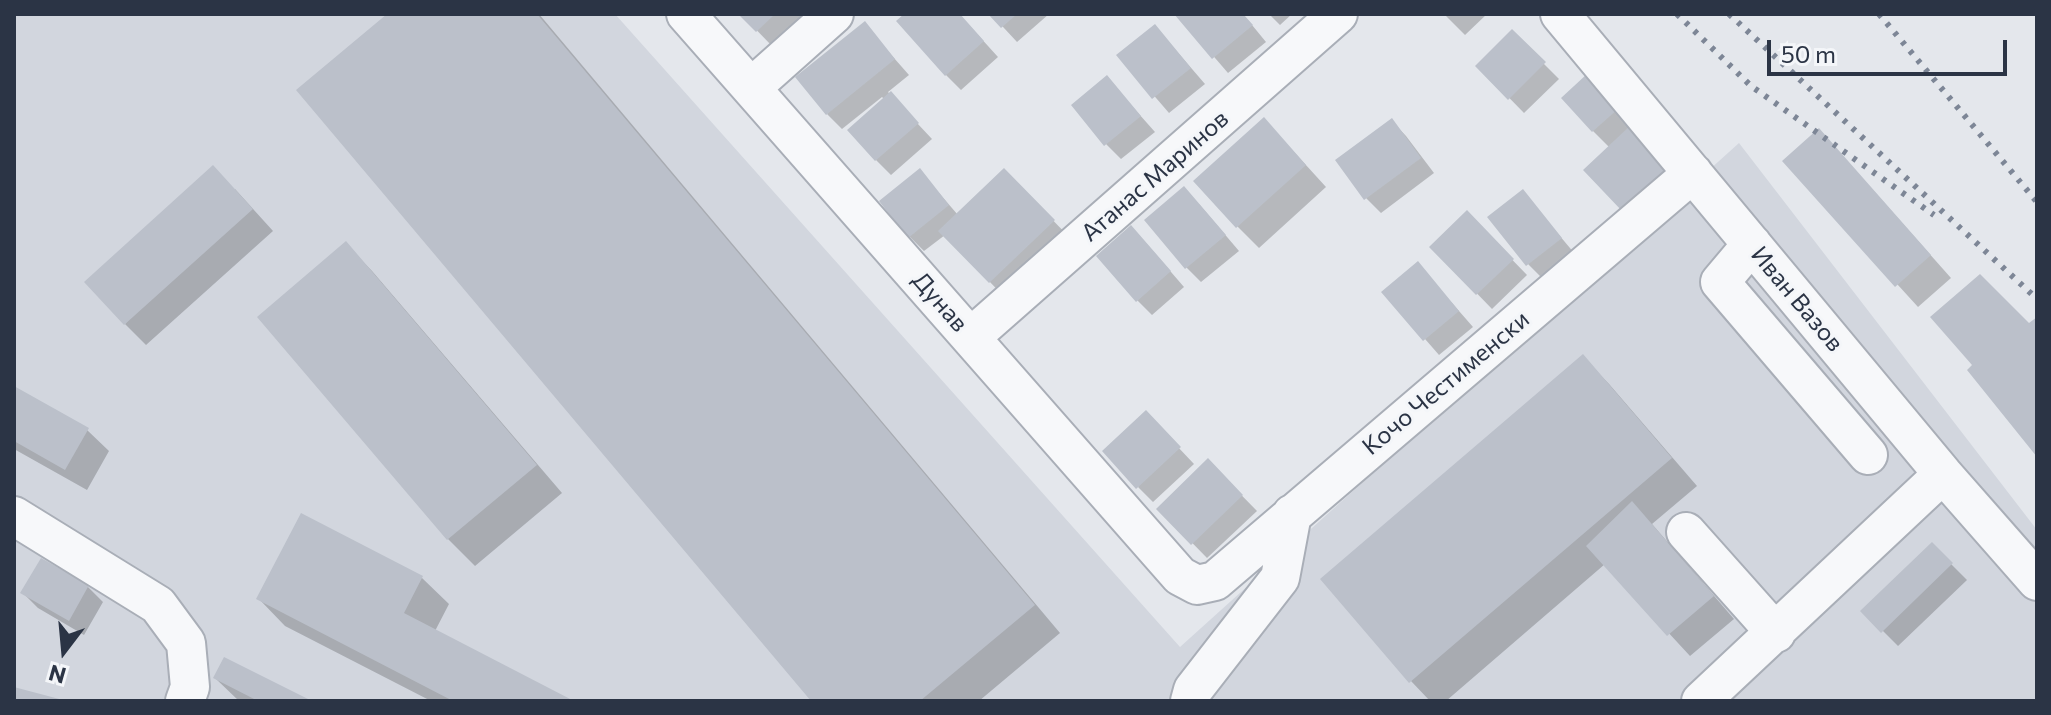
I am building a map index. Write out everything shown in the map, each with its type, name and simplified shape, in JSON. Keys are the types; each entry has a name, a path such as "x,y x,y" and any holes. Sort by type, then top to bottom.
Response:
{"street":[{"name":"Дунав","path":"686,14 1180,576 1197,585"},
{"path":"752,87 834,14"},
{"name":"Атанас Маринов","path":"971,337 1338,14"},
{"name":"Иван Вазов","path":"1560,14 1943,474 2037,581"},
{"name":"Кочо Честименски","path":"1197,585 1215,581 1693,173"},
{"path":"1752,244 1720,282 1868,455"},
{"path":"1701,701 1943,474"},
{"path":"1190,701 1193,690 1280,578 1292,514"},
{"path":"14,516 158,605 186,643 190,687 185,701"},
{"path":"1686,532 1776,633"}],"shaded area":[{"path":"14,14 615,14 1180,647 1739,143 2037,530 2037,701 14,701"}],"building":[{"path":"387,14 537,14 1035,605 920,701 811,701 296,90"},
{"path":"738,14 775,14 756,32"},
{"path":"904,14 960,14 984,41 945,76 896,21"},
{"path":"988,14 1017,14 1001,28"},
{"path":"1174,14 1243,14 1253,25 1212,59"},
{"path":"865,21 895,59 826,115 795,77"},
{"path":"1155,24 1191,68 1152,99 1116,55"},
{"path":"1512,29 1546,62 1508,100 1475,66"},
{"path":"1587,74 1619,108 1592,132 1561,98"},
{"path":"1107,75 1141,116 1104,146 1071,105"},
{"path":"891,91 919,123 875,161 847,130"},
{"path":"1264,117 1306,165 1236,228 1193,181"},
{"path":"1392,118 1421,158 1364,200 1335,160"},
{"path":"1631,125 1670,166 1622,211 1583,170"},
{"path":"1819,128 1931,255 1895,287 1782,161"},
{"path":"213,165 253,209 124,325 84,282"},
{"path":"920,168 949,205 908,238 879,201"},
{"path":"1004,168 1055,220 989,283 938,231"},
{"path":"1184,186 1226,235 1185,269 1144,220"},
{"path":"1523,189 1562,238 1526,266 1487,217"},
{"path":"1467,210 1514,259 1476,295 1429,247"},
{"path":"1131,225 1171,271 1136,302 1096,256"},
{"path":"346,241 537,465 447,540 257,317"},
{"path":"1418,261 1459,311 1423,341 1381,292"},
{"path":"1980,274 2029,323 2037,317 2037,457 1967,370 1972,365 1930,317"},
{"path":"1583,354 1672,458 1409,683 1320,579"},
{"path":"14,386 89,428 65,470 14,441"},
{"path":"1146,410 1181,447 1136,489 1102,451"},
{"path":"1208,458 1243,495 1191,545 1156,509"},
{"path":"1632,501 1714,596 1667,636 1586,546"},
{"path":"301,513 423,576 404,613 574,701 453,701 256,599"},
{"path":"1932,542 1953,563 1881,633 1860,611"},
{"path":"41,558 89,585 69,621 20,593"},
{"path":"224,657 312,701 258,701 213,678"},
{"path":"14,687 63,700 63,701 14,701"}],"railway":[{"path":"1677,14 1751,86 1934,215"},
{"path":"1729,14 2037,299"},
{"path":"1879,14 2037,202"}]}
